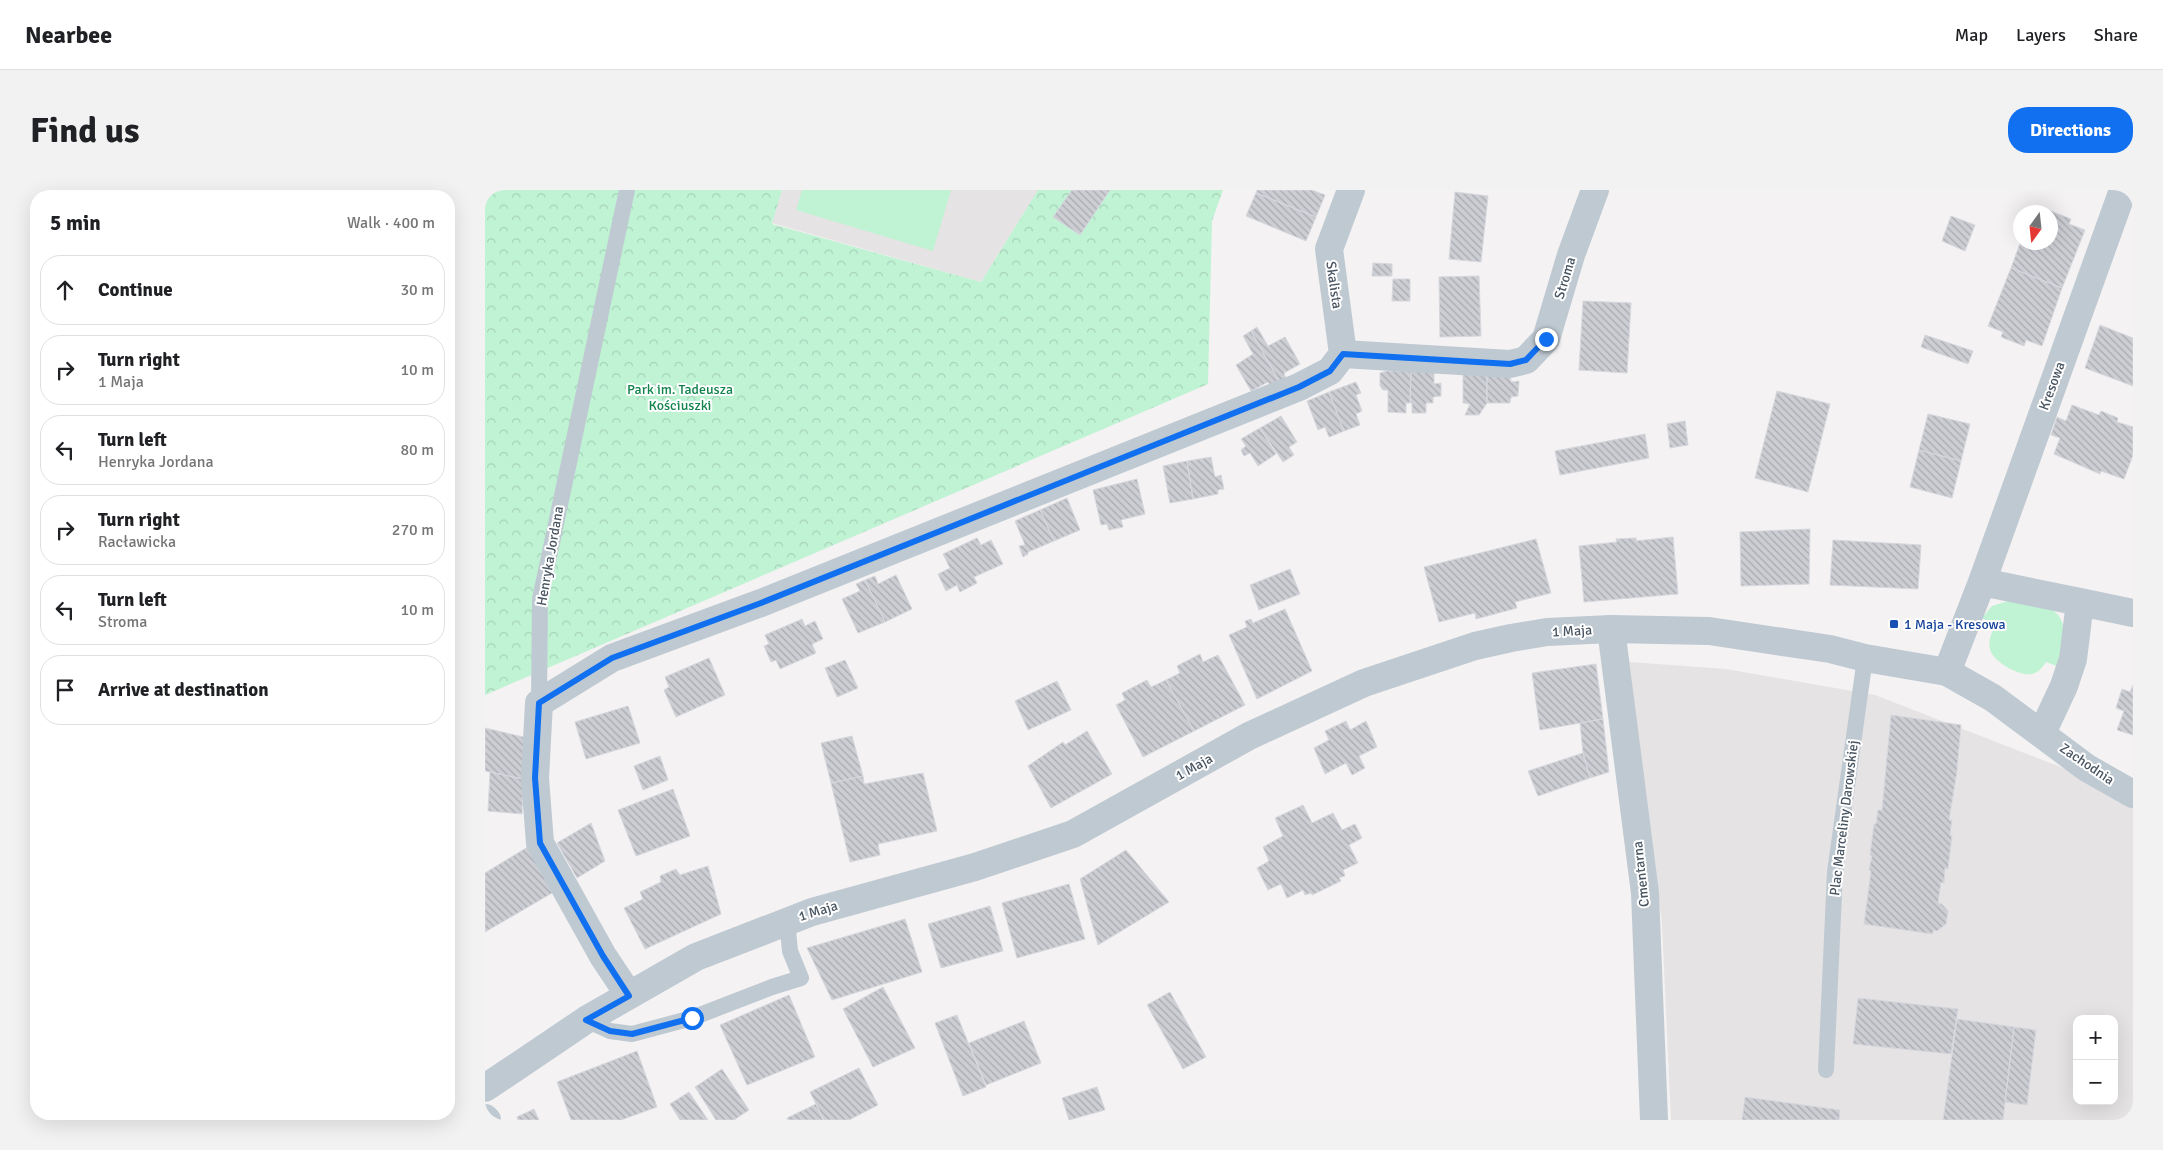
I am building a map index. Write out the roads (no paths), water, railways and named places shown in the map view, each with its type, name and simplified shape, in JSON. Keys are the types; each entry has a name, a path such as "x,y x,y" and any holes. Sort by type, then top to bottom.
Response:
{"street":[{"name":"Skalista","path":"1343,354 1329,249 1351,190"},
{"name":"Stroma","path":"1343,354 1510,364 1526,360 1546,339 1571,255 1595,190"},
{"name":"Kresowa","path":"1982,582 2123,190"},
{"path":"539,703 612,658 761,603 1299,387 1330,371 1343,354"},
{"path":"2080,602 2073,659 2064,686 2042,733 1993,698 1947,672 1982,582 2080,602 2133,613"},
{"name":"1 Maja","path":"485,1088 586,1020 696,957 787,921 975,867 1073,834 1249,736 1364,683 1475,646 1547,632 1611,629 1709,631 1830,649 1865,658 1947,672"},
{"name":"Cmentarna","path":"1611,629 1645,893 1654,1120"},
{"name":"Henryka Jordana","path":"539,703 535,778 540,843 603,956 629,996"},
{"name":"Zachodnia","path":"2042,733 2087,768 2133,794"}],"lane":[{"name":"Henryka Jordana","path":"539,703 540,599 627,190"},
{"name":"Plac Marceliny Darowskiej","path":"1826,1070 1835,872 1865,658"},
{"path":"586,1020 610,1031 632,1034 692,1018 801,978 790,951 787,921"}],"place":[{"name":"1 Maja - Kresowa","path":"1894,624"}],"park label":[{"name":"Park im. Tadeusza Kościuszki","path":"680,397"}]}
